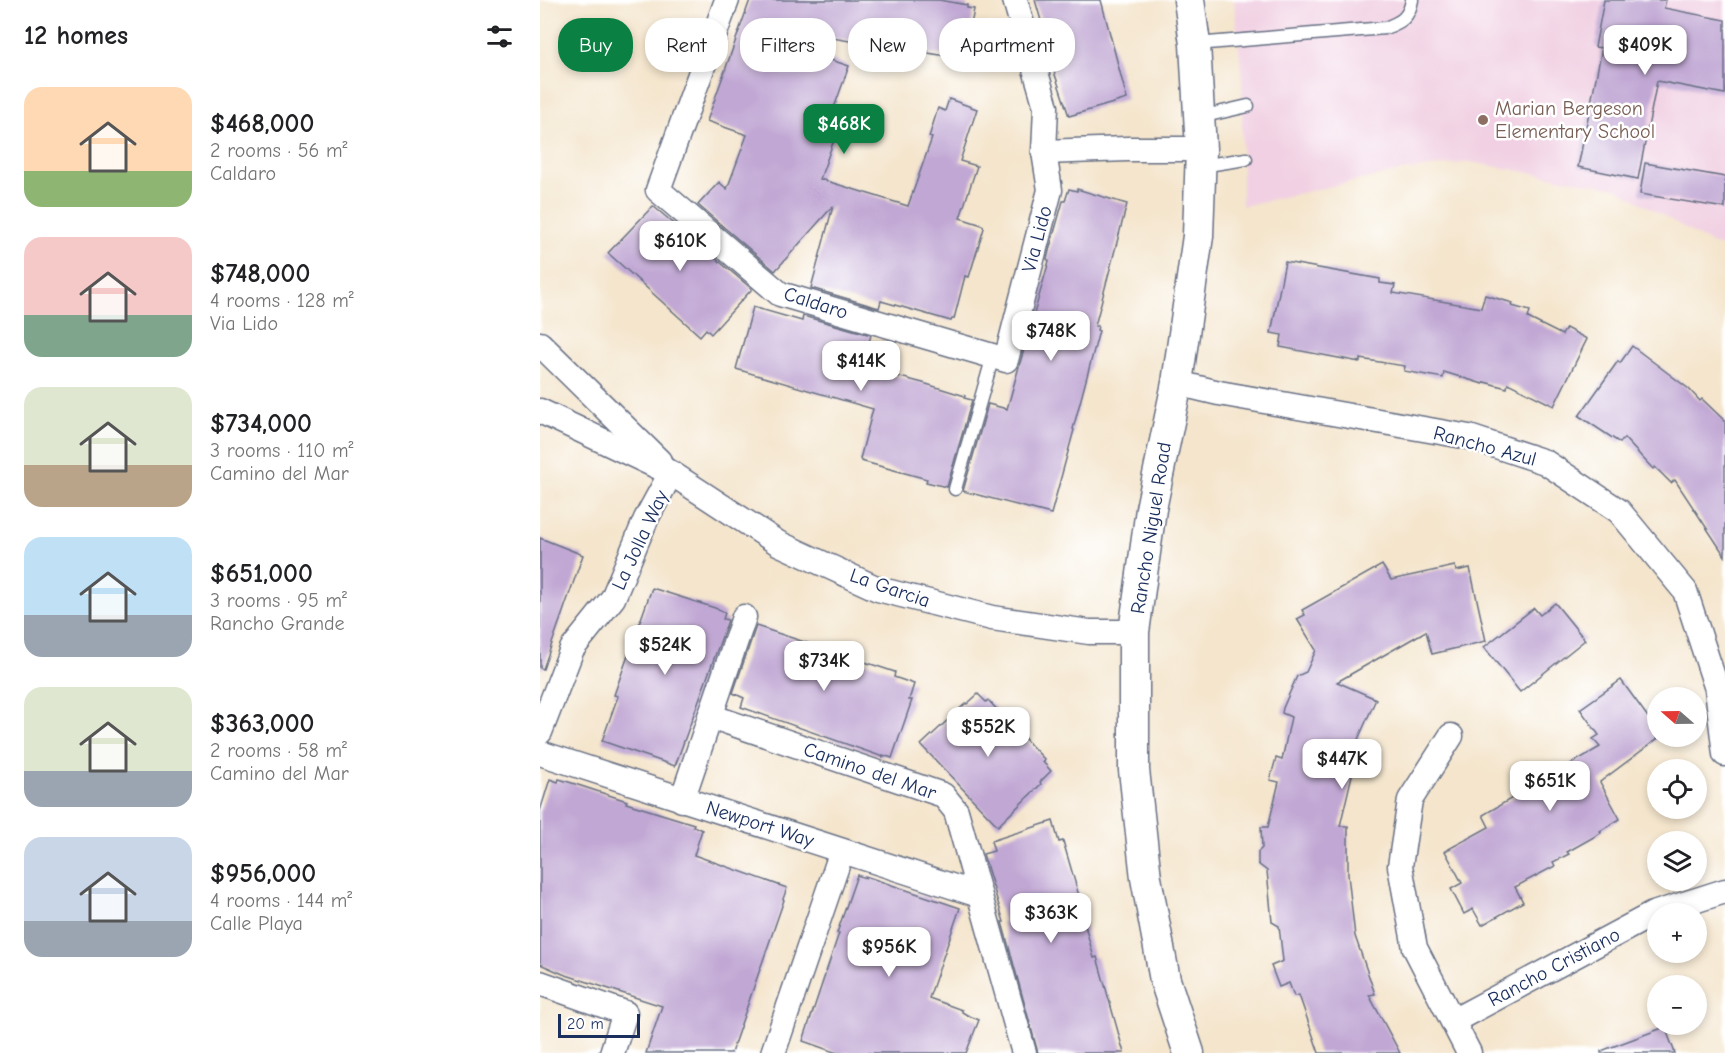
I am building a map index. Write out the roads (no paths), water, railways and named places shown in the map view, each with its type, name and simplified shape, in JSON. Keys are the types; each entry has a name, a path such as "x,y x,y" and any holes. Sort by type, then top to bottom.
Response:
{"street":[{"name":"Caldaro","path":"727,0 658,190 780,294 999,358"},
{"name":"Via Lido","path":"999,358 1050,190 1044,152 1046,107 1015,0"},
{"name":"Rancho Niguel Road","path":"1189,0 1195,44 1200,117 1198,236 1177,383 1151,509 1134,632 1134,770 1146,878 1165,980 1189,1053"},
{"path":"1044,152 1127,149 1201,158"},
{"name":"La Garcia","path":"540,344 671,473"},
{"name":"Rancho Azul","path":"1177,383 1219,393 1469,437 1545,462 1619,511 1685,591 1717,689 1725,753"},
{"name":"La Garcia","path":"540,411 671,473 778,543 878,589 992,618 1089,632 1134,632"},
{"name":"La Jolla Way","path":"540,732 572,649 613,598 646,519 671,473"},
{"path":"682,800 744,617"},
{"name":"Camino del Mar","path":"711,716 943,795 957,811 1024,1053"},
{"path":"1451,736 1410,800 1400,866 1415,948 1469,1053"},
{"name":"Newport Way","path":"540,753 980,895"},
{"path":"779,1051 842,851"},
{"name":"Rancho Cristiano","path":"1453,1021 1653,914 1725,891"},
{"path":"540,983 625,1013 612,1053"}],"lane":[{"path":"1195,44 1385,28 1400,22 1410,10 1412,0"},
{"path":"1200,117 1248,106"},
{"path":"1201,158 1246,159"},
{"path":"955,489 999,358"}],"place":[{"name":"Marian Bergeson Elementary School","path":"1483,120"}]}
